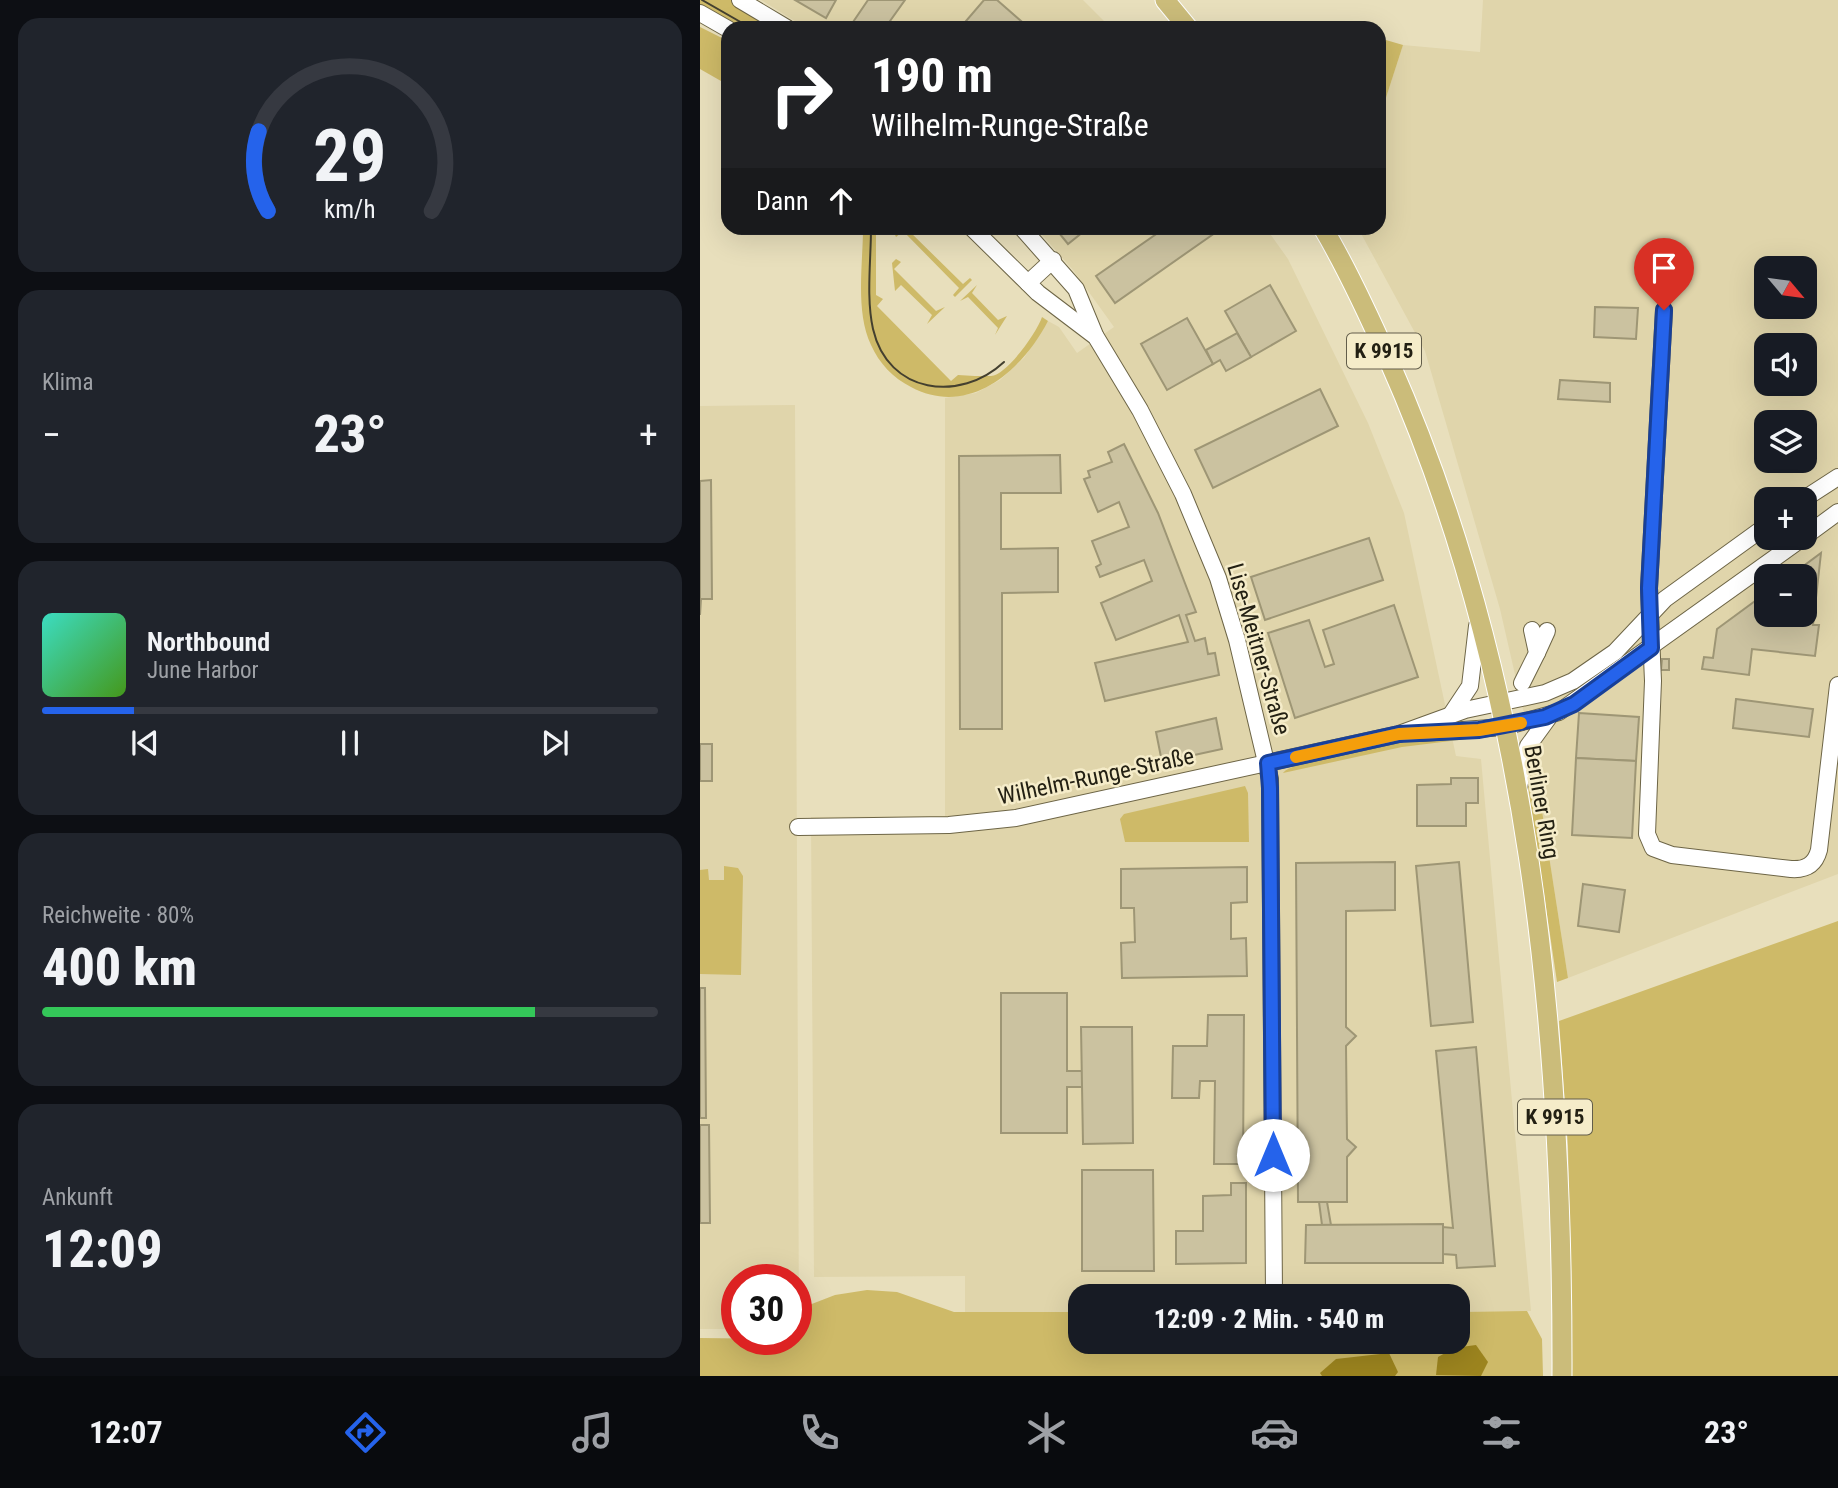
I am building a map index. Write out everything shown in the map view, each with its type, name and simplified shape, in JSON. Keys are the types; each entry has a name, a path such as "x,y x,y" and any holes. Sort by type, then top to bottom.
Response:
{"main road":[{"path":"1165,0 1182,21"},
{"name":"Berliner Ring","path":"1327,235 1368,314 1414,417 1450,519 1478,617 1504,727 1535,901 1552,1061 1558,1167 1562,1376"}],"street":[{"path":"740,0 775,21"},
{"path":"700,13 721,25"},
{"name":"Lise-Meitner-Straße","path":"979,235 1028,283 1096,337"},
{"name":"Lise-Meitner-Straße","path":"1029,235 1053,260 1082,298 1096,337 1154,436 1204,544 1237,640 1268,763 1273,1284"},
{"path":"1028,283 1053,260"},
{"path":"1664,310 1649,614 1653,691 1647,834 1653,848 1672,855 1798,870 1813,863 1820,845 1838,685"},
{"path":"1817,491 1838,477"},
{"path":"1817,527 1838,512"},
{"name":"Wilhelm-Runge-Straße","path":"798,827 949,825 1016,818 1399,734 1465,710 1551,691 1580,677 1622,647 1665,599 1754,535"},
{"path":"1517,800 1528,746 1551,715 1574,704 1786,550"},
{"path":"1447,718 1464,700 1470,687 1478,617"},
{"path":"1522,683 1536,653 1539,630"},
{"name":"Wilhelm-Runge-Straße","path":"1399,734 1504,727 1551,715"}],"shaded area":[{"path":"700,0 733,0 769,21 721,21 700,9"},
{"path":"761,0 1083,0 1104,21 795,21"},
{"path":"1483,0 1838,0 1838,874 1568,978 1533,753 1500,609 1425,351 1362,235 1386,235 1386,98 1403,45 1480,52"},
{"path":"700,27 721,38 721,81 700,69"},
{"path":"1386,40 1403,45 1386,98"},
{"path":"863,235 876,235 876,295 883,299 877,306 951,381 958,375 998,374 1021,352 1042,317 1048,321 1024,357 992,384 973,393 953,397 932,395 898,379 874,352 863,317"},
{"path":"907,235 913,235 963,284 970,278 972,280 955,297 953,295 959,288"},
{"path":"1042,235 1271,235 1288,259 1368,423 1404,513 1456,756 1481,759 1531,1311 1470,1312 1470,1284 1068,1284 1068,1312 965,1312 965,1276 814,1277 811,817 945,816 945,398 976,393 1000,380 1024,358 1048,321 1059,327 1077,353 1114,327 1073,270"},
{"path":"896,259 901,262 894,269 936,311 945,307 927,324 932,315 901,285 895,291 892,263"},
{"path":"977,285 972,293 998,320 1007,316 995,335 998,328 968,297 960,301"},
{"path":"795,405 799,1264 721,1264 721,1329 700,1329 700,406"},
{"path":"1476,733 1475,738 1402,747 1283,773 1314,760 1342,754 1436,737"},
{"path":"1533,753 1568,978 1557,982 1528,786"},
{"path":"1245,786 1248,793 1249,842 1125,842 1120,819 1124,814"},
{"path":"724,866 738,868 743,876 741,975 700,974 700,870 708,869 709,880 724,880"},
{"path":"1838,921 1838,1376 1572,1376 1568,1146 1559,1021"},
{"path":"867,1290 897,1292 954,1312 1068,1312 1068,1354 1470,1354 1470,1312 1527,1311 1542,1339 1543,1376 700,1376 700,1338 721,1338 721,1355 812,1355 812,1304 835,1295"},
{"path":"1476,1345 1488,1362 1481,1376 1436,1375 1438,1357 1443,1354 1470,1354 1470,1346"},
{"path":"1389,1354 1398,1372 1395,1376 1322,1376 1320,1373 1336,1359"}],"building":[{"path":"795,0 836,0 826,18"},
{"path":"868,0 905,0 890,21 854,21"},
{"path":"984,0 997,0 1021,21 966,21"},
{"path":"1061,235 1079,235 1068,244"},
{"path":"1155,235 1212,235 1115,303 1096,276"},
{"path":"1270,285 1296,331 1251,357 1225,311"},
{"path":"1595,307 1638,308 1636,339 1594,337"},
{"path":"1187,318 1213,364 1167,390 1141,344"},
{"path":"1237,333 1251,357 1226,371 1220,360 1213,364 1206,350"},
{"path":"1560,380 1610,383 1610,402 1558,399"},
{"path":"1320,389 1338,426 1213,488 1195,450"},
{"path":"1124,444 1158,513 1196,612 1186,615 1195,641 1205,638 1208,654 1215,653 1219,675 1105,701 1095,663 1188,642 1179,615 1116,640 1101,603 1152,581 1144,560 1100,577 1096,567 1101,564 1092,541 1129,527 1119,502 1098,512 1084,479 1090,477 1088,471 1112,462 1108,452"},
{"path":"1060,455 1061,493 1001,493 1001,549 1058,548 1058,592 1002,593 1002,729 960,729 959,456"},
{"path":"711,480 712,599 701,599 700,615 700,481"},
{"path":"1369,538 1383,580 1265,620 1251,577"},
{"path":"1821,553 1817,589 1817,564 1806,564"},
{"path":"1754,602 1754,627 1819,625 1815,656 1752,649 1749,675 1702,669 1704,657 1713,658 1717,629"},
{"path":"1394,605 1418,677 1295,718 1268,633 1309,620 1325,667 1334,664 1323,630"},
{"path":"1662,659 1669,659 1669,670 1661,670"},
{"path":"1736,699 1813,709 1809,737 1733,728"},
{"path":"1579,713 1639,717 1636,761 1576,758"},
{"path":"1216,718 1222,749 1162,762 1156,732"},
{"path":"700,744 712,744 712,781 700,781"},
{"path":"1576,758 1636,761 1632,838 1572,835"},
{"path":"1451,778 1478,778 1478,803 1466,803 1466,826 1417,826 1417,785 1451,784"},
{"path":"1395,862 1395,910 1346,911 1346,1027 1356,1036 1346,1046 1347,1139 1356,1147 1347,1157 1347,1202 1298,1202 1296,863"},
{"path":"1459,862 1473,1022 1431,1026 1416,866"},
{"path":"1247,867 1247,902 1231,903 1231,939 1246,938 1247,976 1122,978 1121,943 1135,942 1134,908 1121,908 1121,869"},
{"path":"1583,884 1625,890 1619,932 1578,926"},
{"path":"700,988 705,988 706,1118 700,1118"},
{"path":"1001,993 1067,993 1067,1071 1082,1071 1082,1087 1067,1087 1067,1133 1001,1133"},
{"path":"1208,1015 1244,1015 1243,1164 1214,1164 1215,1081 1200,1081 1199,1098 1172,1098 1173,1046 1207,1046"},
{"path":"1081,1027 1132,1027 1133,1143 1083,1144"},
{"path":"1476,1047 1495,1266 1457,1268 1456,1255 1443,1254 1443,1227 1453,1228 1436,1051"},
{"path":"700,1125 709,1125 710,1223 700,1223"},
{"path":"1082,1170 1153,1170 1154,1271 1082,1271"},
{"path":"1231,1183 1246,1183 1246,1263 1176,1264 1176,1231 1203,1231 1203,1196 1231,1195"},
{"path":"1319,1202 1327,1202 1331,1225 1322,1225"},
{"path":"1443,1224 1443,1263 1305,1263 1306,1225"}],"tram line":[{"path":"702,0 739,21"},
{"path":"871,235 869,292 873,329 881,351 894,367 909,379 947,387 986,375 1004,362"}],"slow traffic":[{"path":"1296,757 1399,734 1479,730 1521,723"}],"route":[{"path":"1273,1155 1268,763 1399,734 1479,730 1545,717 1574,704 1651,648 1649,588 1664,310"}]}
